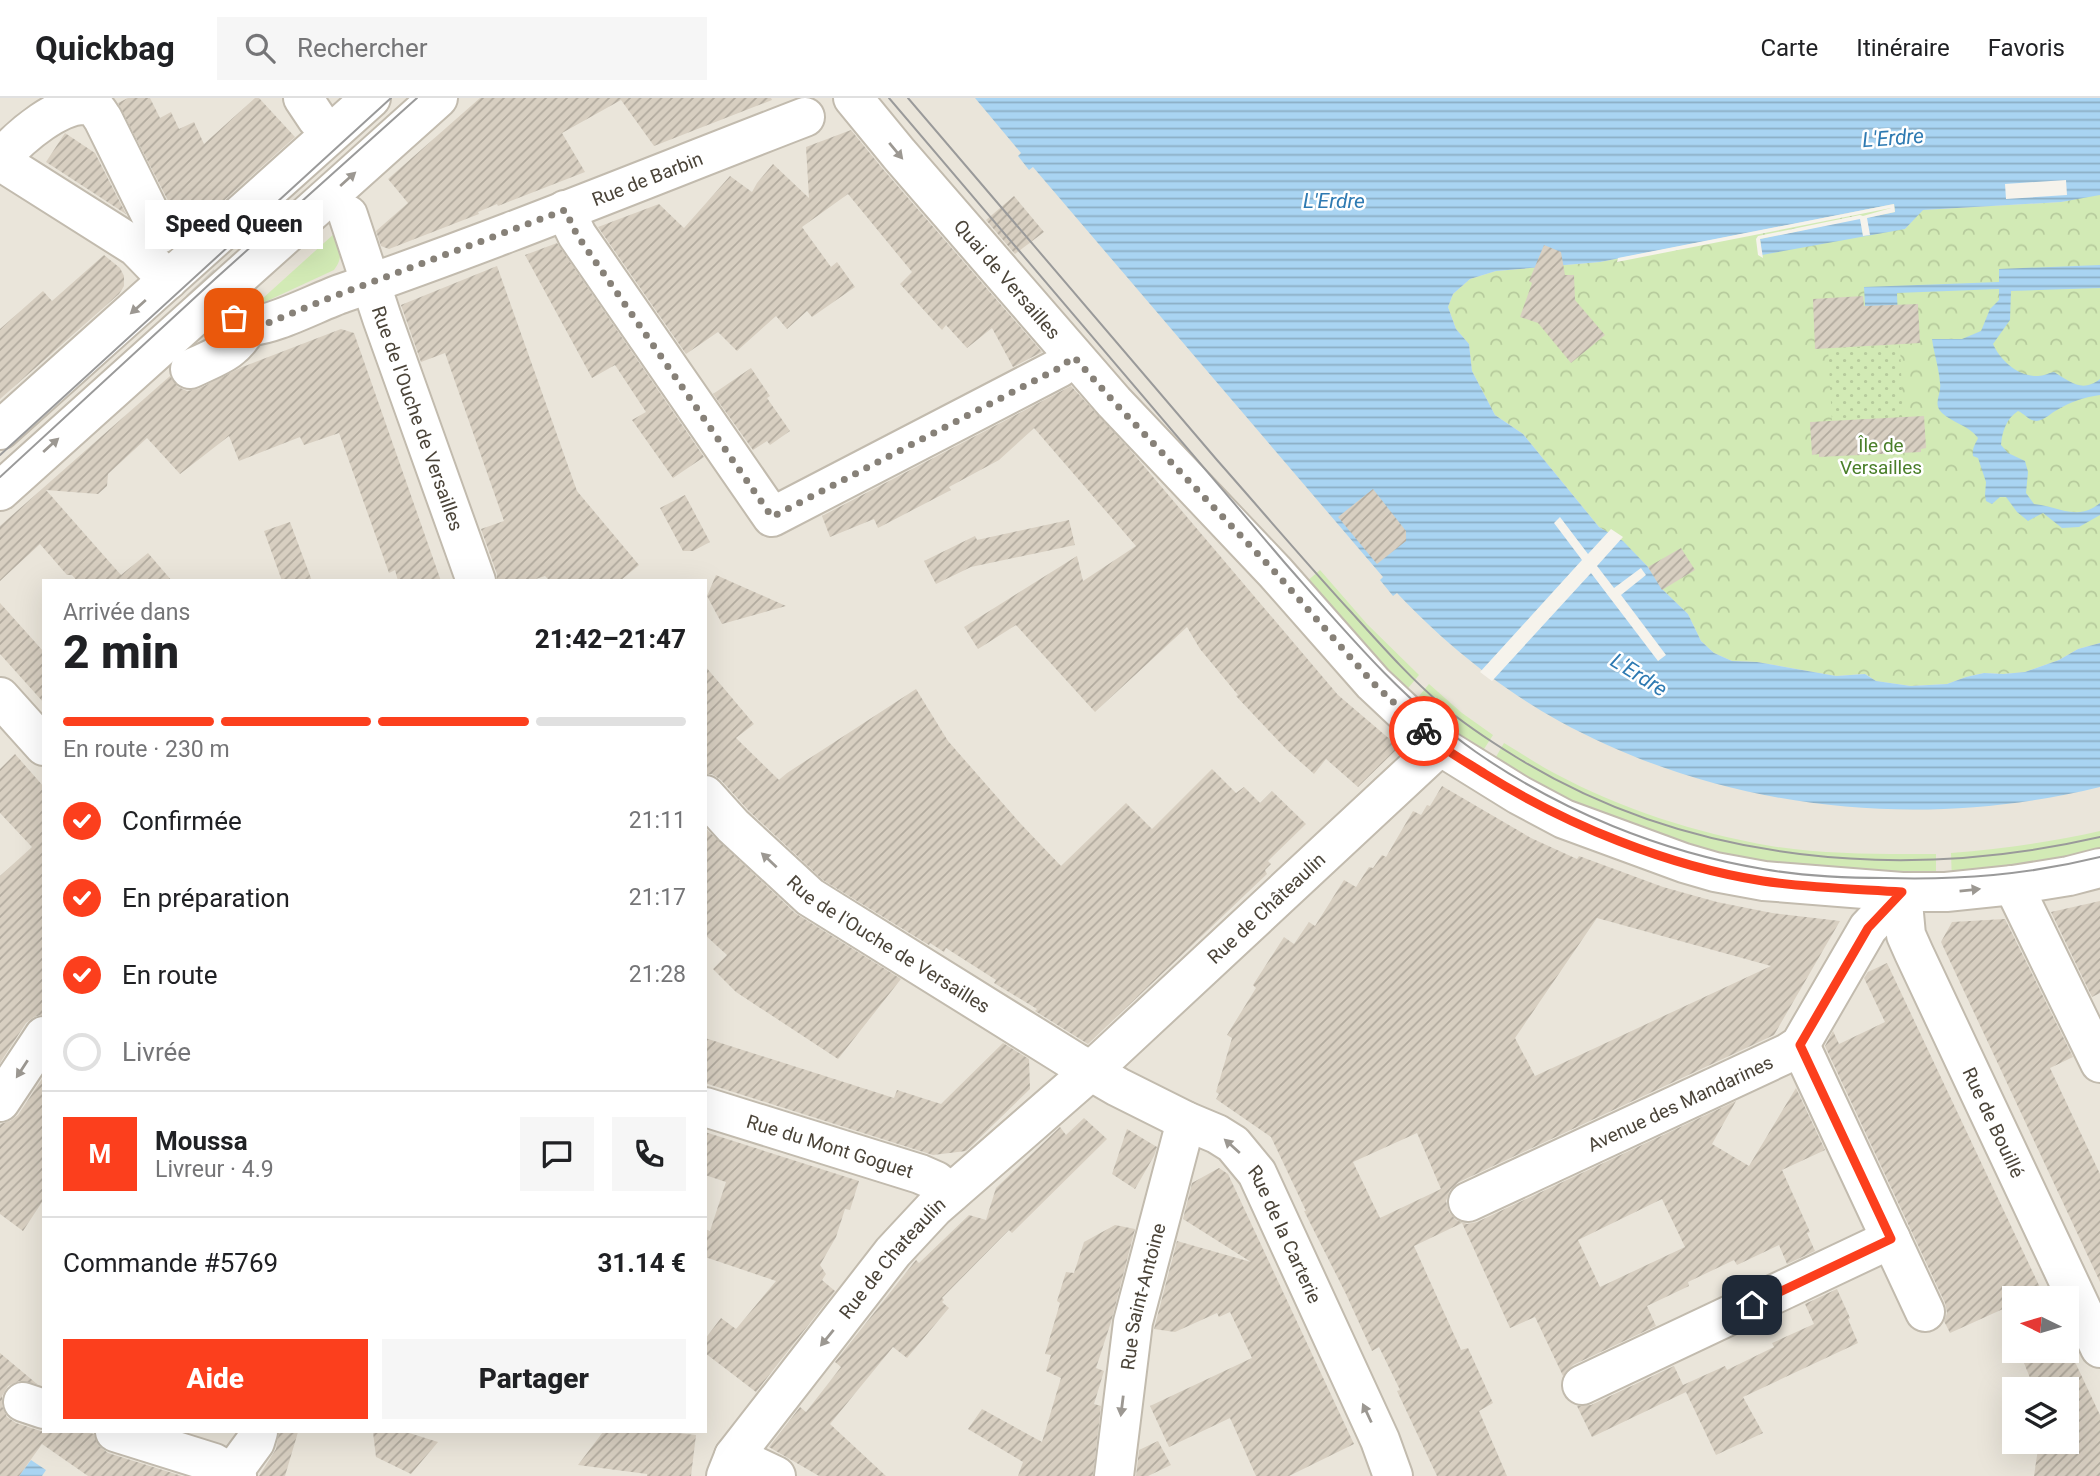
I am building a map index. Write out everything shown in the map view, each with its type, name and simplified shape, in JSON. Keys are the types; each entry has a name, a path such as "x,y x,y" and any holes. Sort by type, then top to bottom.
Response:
{"street":[{"path":"0,430 371,98"},
{"path":"0,491 438,98"},
{"name":"Quai de Versailles","path":"853,98 1074,357 1275,572 1373,683 1440,746 1519,795 1564,819 1684,863 1765,881 1902,892 1946,892 2012,885 2100,868"},
{"path":"160,234 103,119 94,107 74,100 51,110 19,137 0,160 136,247 168,280"},
{"name":"Rue de Barbin","path":"190,369 233,348 242,339 241,322 263,325 805,117"},
{"path":"565,210 577,235 772,517 1059,368 1074,357"},
{"name":"Rue de l'Ouche de Versailles","path":"348,215 475,579"},
{"path":"0,697 42,744"},
{"name":"Rue de Châteaulin","path":"1091,1071 1440,746"},
{"name":"Rue de l'Ouche de Versailles","path":"707,797 733,826 810,897 1091,1071"},
{"path":"2012,885 2100,1063"},
{"path":"1902,892 1868,928 1800,1045 1925,1312"},
{"name":"Rue de Bouillé","path":"1902,892 1903,922 1910,944 2100,1348"},
{"path":"0,1102 42,1039"},
{"name":"Avenue des Mandarines","path":"1468,1202 1788,1053 1800,1045"},
{"name":"Rue de la Carterie","path":"1091,1071 1186,1121 1217,1134 1233,1144 1257,1173 1380,1440 1393,1476"},
{"name":"Rue de Chateaulin","path":"730,1466 893,1252 934,1208 1091,1071"},
{"name":"Rue du Mont Goguet","path":"707,1108 928,1177 951,1193"},
{"name":"Rue Saint-Antoine","path":"1114,1476 1133,1322 1186,1121"},
{"path":"1582,1385 1891,1239"},
{"path":"118,1433 214,1463 233,1475 255,1442 258,1433"},
{"path":"730,1466 776,1476"}],"shaded area":[{"path":"0,98 2100,98 2100,1476 0,1476"}],"green space":[{"name":"Île de Versailles","path":"2100,195 2100,643 2078,649 2059,660 2025,672 1984,673 1947,684 1911,686 1876,681 1865,674 1836,676 1757,662 1732,661 1714,653 1701,641 1688,614 1663,590 1648,567 1622,541 1599,527 1523,434 1495,415 1472,371 1469,344 1456,329 1448,307 1453,294 1470,279 1496,271 1600,262 1894,204 1905,229 1922,210 2061,202"},
{"path":"335,233 340,257 334,270 252,308"},
{"path":"1900,345 1903,417 1832,421 1828,348"},
{"path":"1320,570 1367,624 1419,675 1399,699 1298,589"},
{"path":"1429,684 1462,713 1493,735 1477,760 1409,708"},
{"path":"1504,743 1579,786 1687,827 1771,846 1812,851 1936,854 1936,884 1723,867 1489,769"},
{"path":"2100,831 2100,862 1952,883 1951,853 2026,845"}],"water":[{"name":"L'Erdre","path":"975,98 2100,98 2100,195 2061,202 1923,210 1905,229 1762,255 1760,239 1861,218 1863,235 1869,235 1866,218 1895,212 1894,204 1600,262 1496,271 1470,279 1453,294 1448,307 1456,329 1469,344 1472,371 1495,415 1523,434 1599,527 1623,541 1648,567 1663,590 1688,614 1701,641 1714,653 1732,661 1757,662 1836,676 1865,674 1876,681 1911,686 1947,684 1984,673 2025,672 2059,660 2078,649 2100,643 2100,787 2032,800 1963,808 1893,809 1824,804 1755,793 1687,775 1622,751 1538,709 1474,663 1433,629 1397,593 1393,596 1380,580 1383,577 1033,167 1029,170 1018,156 1021,153"},
{"path":"2100,265 2100,288 2011,291 2010,320 1993,344 2005,361 2024,374 2042,376 2054,372 2082,386 2100,379 2100,395 2072,402 2037,421 2018,411 2005,426 2001,445 2008,453 2025,461 2028,472 2026,493 2034,504 2075,512 2092,509 2100,503 2100,515 2079,527 2062,528 2043,513 2028,521 2006,497 2000,497 1992,504 1986,501 1986,482 1978,458 1973,456 1978,438 1942,413 1938,406 1940,383 1932,339 1962,339 1981,331 1990,309 1999,300 1999,289 1897,293 1898,322 1866,323 1864,287 1999,282 1999,269"},
{"path":"31,1460 46,1470 42,1476 19,1476"}],"pier":[{"path":"2066,180 2067,195 2006,199 2005,184"},
{"path":"1894,204 1895,212 1867,218 1870,235 1863,236 1860,219 1760,239 1763,258 1758,255 1758,236 1891,208 1617,262 1618,258"},
{"path":"1560,517 1588,554 1611,529 1623,537 1597,566 1614,588 1641,568 1646,575 1621,595 1666,655 1658,661 1591,573 1492,681 1480,672 1582,560 1554,523"}],"building":[{"path":"128,98 150,98 160,118 171,112 179,129 194,122 204,144 255,98 259,98 295,137 181,239 180,224 118,103"},
{"path":"480,98 772,100 654,146 621,100 562,133 585,172 498,206 497,204 478,212 479,214 389,249 381,246 376,231 408,203 388,179"},
{"path":"851,130 1042,352 1013,367 992,328 967,348 946,325 942,330 900,284 912,272 848,194 802,227 831,267 837,262 855,287 812,317 807,311 787,329 776,316 737,351 718,332 686,354 598,227 659,204 684,228 730,176 752,192 773,164 809,198 806,147"},
{"path":"65,133 95,153 126,214 46,162"},
{"path":"1014,196 1044,232 1015,254 986,220"},
{"path":"557,243 704,457 673,478 632,420 646,412 615,365 592,378 525,255"},
{"path":"1544,245 1561,252 1565,275 1574,275 1575,300 1605,335 1571,363 1538,323 1520,317 1532,283 1529,281"},
{"path":"104,255 120,268 124,276 124,286 119,294 0,399 0,329 43,291 52,301"},
{"path":"497,266 577,491 639,565 622,579 548,579 545,576 536,579 497,579 481,529 504,521 445,353 421,362 401,305"},
{"path":"1863,296 1864,306 1918,304 1920,343 1815,349 1813,299"},
{"path":"341,329 354,333 440,579 397,579 395,570 389,573 339,433 304,445 300,437 239,461 229,436 180,474 147,438 108,474 107,486 98,494 46,490 121,575 148,553 170,579 75,579 72,575 67,575 40,544 0,581 0,526 170,376 178,387 187,391 198,389 240,368"},
{"path":"751,368 770,396 767,398 790,431 770,445 767,441 753,450 713,394"},
{"path":"1071,386 1131,451 1338,695 1399,747 1358,787 1326,759 1314,774 1286,749 1236,696 1238,695 1200,649 1187,627 1095,712 1016,625 978,649 964,627 1077,556 1083,581 1136,546 1034,428 999,460 949,487 951,490 878,528 874,519 830,537 822,516"},
{"path":"1924,416 1926,448 1921,449 1921,452 1819,457 1819,454 1812,455 1810,422"},
{"path":"1373,489 1406,531 1406,541 1377,564 1338,517"},
{"path":"685,495 710,542 693,551 683,551 660,508"},
{"path":"1069,520 1075,545 971,567 936,584 924,561 975,536 977,540"},
{"path":"290,522 311,579 281,579 264,531"},
{"path":"1681,548 1695,570 1662,590 1648,567"},
{"path":"716,575 786,606 722,624 707,596"},
{"path":"0,603 42,650 42,701 0,654"},
{"path":"707,668 754,724 736,738 779,780 916,689 948,741 1061,866 1126,803 1152,829 1212,769 1236,793 1244,787 1260,803 1272,791 1306,824 1268,861 1271,864 1265,870 1267,874 1088,1044 1035,1011 1037,1009 994,983 996,980 946,948 944,952 930,943 929,945 823,880 712,774 707,774"},
{"path":"15,754 42,785 42,1015 26,1023 0,1063 0,876 32,847 0,813 0,769"},
{"path":"1442,786 1531,838 1577,859 1579,856 1663,887 1717,902 1772,913 1840,921 1774,1035 1459,1182 1450,1190 1446,1201 1449,1212 1456,1220 1467,1224 1477,1222 1736,1101 1712,1144 1749,1166 1796,1088 1825,1150 1782,1170 1810,1232 1807,1233 1815,1251 1787,1264 1779,1245 1737,1265 1734,1260 1688,1282 1689,1286 1647,1306 1656,1326 1573,1365 1563,1376 1535,1317 1510,1328 1462,1223 1414,1246 1461,1350 1468,1348 1493,1403 1479,1411 1507,1476 1437,1476 1379,1347 1372,1351 1271,1137 1216,1099 1232,1038 1227,1035 1256,988 1253,985 1284,937 1294,944 1309,922 1315,926 1344,880 1356,887 1369,867 1373,868 1382,855 1386,857 1413,811 1421,815 1427,805 1430,806","holes":["1597,918 1771,966 1535,1076 1515,1038","1417,1133 1441,1189 1380,1218 1353,1162","1662,1199 1685,1247 1600,1287 1578,1240"]},
{"path":"707,830 795,913 901,979 838,1059 736,992 713,969 727,955 707,937"},
{"path":"2100,901 2100,993 2092,997 2051,912"},
{"path":"2005,919 2073,1057 2050,1068 2100,1174 2100,1282 1941,942 1952,922"},
{"path":"1887,963 2039,1286 2002,1286 2002,1309 1950,1333 1944,1321 1947,1313 1945,1303 1825,1046 1833,1031 1839,1044 1885,1022 1864,978 1868,972"},
{"path":"707,1039 894,1098 897,1090 941,1104 1003,1043 1029,1059 1030,1089 966,1151 933,1155 707,1084"},
{"path":"42,1079 42,1202 23,1231 0,1214 0,1124 18,1115"},
{"path":"1084,1118 1107,1139 1012,1233 1009,1230 942,1298 942,1302 949,1308 907,1358 893,1347 830,1424 886,1476 819,1476 769,1447 800,1407 806,1412 841,1367 835,1362 916,1260 919,1263 969,1215 986,1220 996,1188 1060,1127 1066,1135"},
{"path":"1127,1129 1157,1147 1135,1189 1112,1174"},
{"path":"707,1133 859,1181 850,1210 845,1209 836,1237 820,1265 826,1274 822,1280 835,1291 756,1392 707,1355 707,1336 721,1318 736,1329 776,1281 707,1258 707,1230 710,1231 726,1182 707,1176"},
{"path":"1219,1168 1228,1174 1354,1444 1289,1476 1256,1476 1230,1418 1169,1447 1150,1406 1252,1358 1230,1312 1219,1317 1217,1313 1175,1332 1154,1329 1177,1241 1251,1262 1183,1219 1192,1183"},
{"path":"1115,1225 1135,1229 1096,1368 1104,1371 1094,1404 1101,1406 1093,1476 1018,1476 1023,1462 968,1429 982,1409 1042,1442 1061,1378 1046,1371 1051,1355 1045,1354 1066,1272 1074,1273 1084,1242"},
{"path":"1837,1289 1858,1343 1743,1397 1763,1433 1716,1455 1686,1392 1592,1437 1577,1406 1591,1405 1674,1366 1683,1385 1725,1366 1727,1370 1774,1347 1772,1343 1814,1324 1805,1304"},
{"path":"0,1353 37,1384 19,1381 8,1386 2,1396 2,1406 7,1417 42,1433 94,1434 99,1446 108,1453 182,1476 88,1476 42,1444 19,1476 0,1476"},
{"path":"2024,1363 2075,1363 2100,1415 2100,1476 2034,1476 2037,1454 2079,1454 2079,1377 2030,1377"},
{"path":"279,1433 298,1433 285,1476 259,1476 276,1449"},
{"path":"373,1433 409,1433 438,1442 411,1474 376,1457"},
{"path":"602,1433 696,1435 691,1476 647,1476 578,1465"},
{"path":"1158,1441 1171,1465 1148,1476 1136,1476 1139,1450"}],"tunnel":[{"path":"163,239 178,259 234,318"}],"tram line":[{"path":"0,455 391,98"},
{"path":"0,477 417,98"},
{"path":"889,98 1352,639 1423,710 1476,752 1509,773 1577,810 1650,840 1725,862 1778,871 1854,878 1967,877 2020,872 2100,857"},
{"path":"908,98 1217,460 1374,637 1442,705 1506,751 1583,793 1653,821 1726,841 1800,854 1875,860 1951,859 2026,851 2100,837"}],"way so far":[{"path":"234,318 241,324 257,327 565,210 577,235 772,517 1059,368 1074,357 1275,572 1373,683 1424,731"}],"place":[{"name":"Speed Queen","path":"234,318"}],"route":[{"path":"1424,731 1440,746 1519,795 1564,819 1653,853 1715,872 1765,881 1902,892 1868,928 1800,1045 1891,1239 1752,1305"}]}
